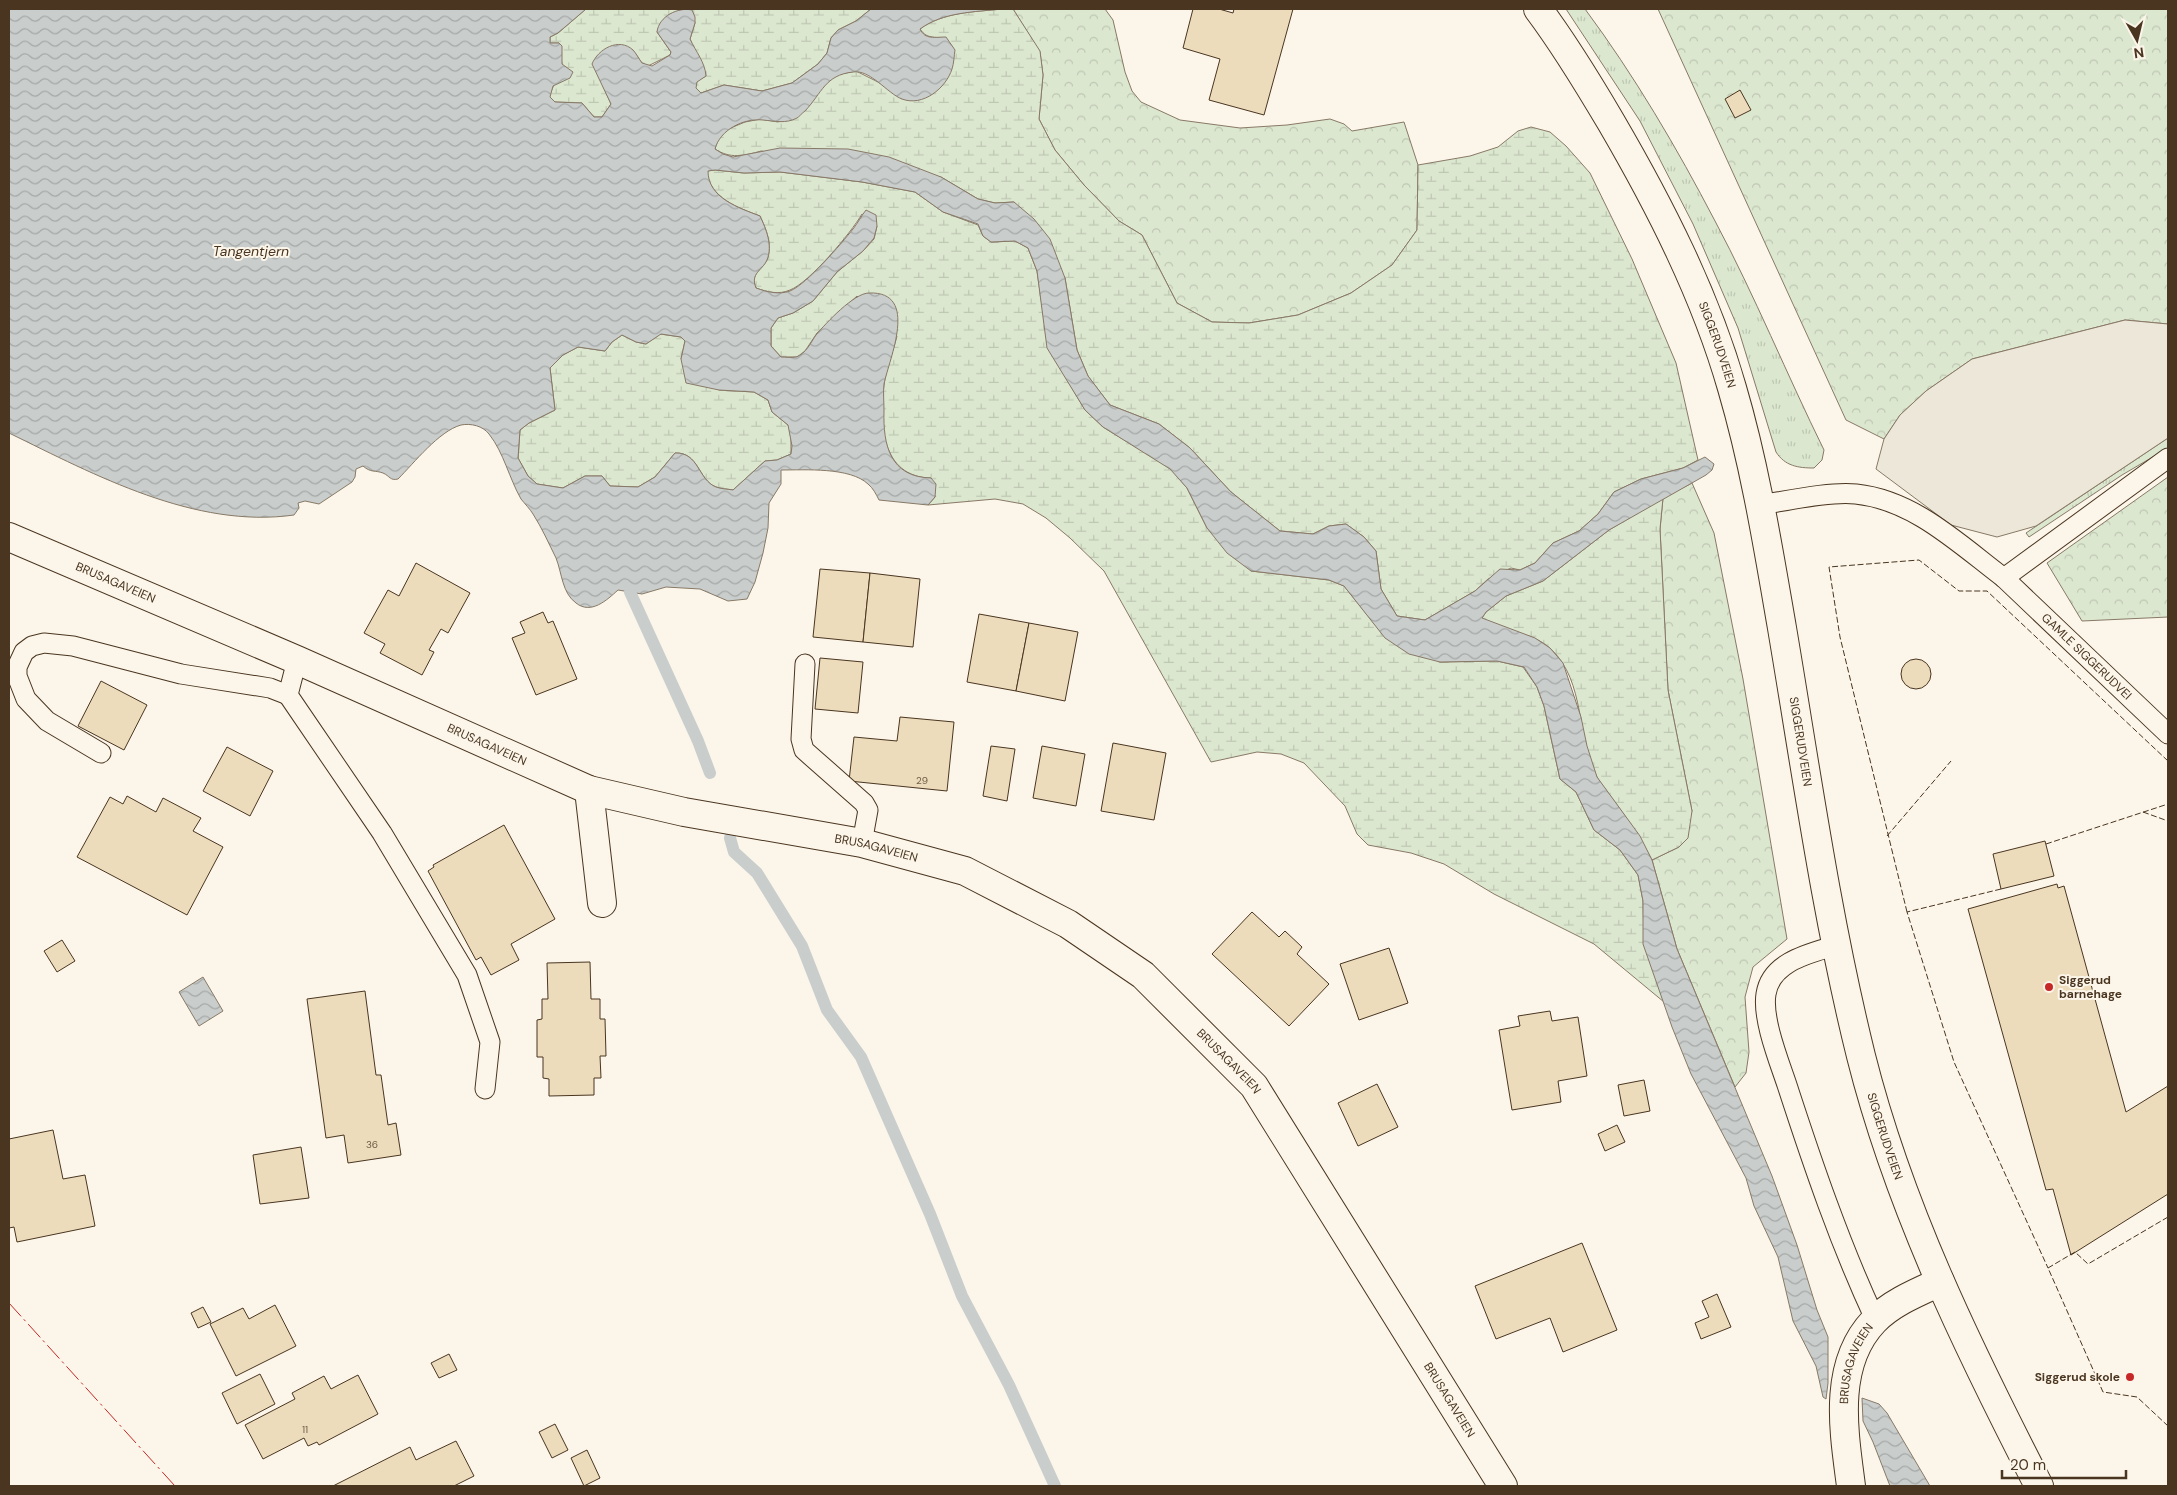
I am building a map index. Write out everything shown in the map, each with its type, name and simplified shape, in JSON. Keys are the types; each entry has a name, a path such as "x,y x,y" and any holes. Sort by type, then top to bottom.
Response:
{"street":[{"name":"SIGGERUDVEIEN","path":"1538,9 1589,86 1642,176 1686,264 1713,330 1732,387 1760,505 1837,945 1861,1056 1876,1109 1906,1196 1940,1282 1974,1356 2039,1486"},
{"name":"BRUSAGAVEIEN","path":"9,537 297,660 589,790 684,812 862,843 965,871 1068,924 1143,974 1254,1086 1504,1486"},
{"path":"589,790 602,903"},
{"name":"BRUSAGAVEIEN","path":"1851,1486 1845,1433 1846,1378 1855,1348 1863,1334 1875,1320 1914,1294 1940,1282"}],"lane":[{"path":"2004,578 2168,458"},
{"name":"GAMLE SIGGERUDVEI","path":"1760,505 1855,493 1900,506 1921,516 2004,578 2168,734"},
{"path":"101,752 47,721 26,699 17,676 17,667 24,652 32,646 44,643 73,646 181,674 270,688 288,695 382,833 467,975 490,1042 485,1088"},
{"path":"288,695 297,660"},
{"path":"805,664 801,739 804,750 864,803 868,810 862,843"},
{"path":"1837,945 1805,955 1779,969 1766,993 1767,1008 1782,1067 1821,1188 1858,1283 1875,1320"}],"green space":[{"path":"586,9 685,9 667,16 657,32 671,52 670,55 648,66 642,63 632,49 603,86 611,104 602,117 594,117 582,103 554,102 549,97 562,64 559,43 550,43 550,37 558,33"},
{"path":"686,9 871,9 856,21 838,30 831,38 827,53 818,64 792,83 762,91 724,85 701,93 695,89 697,81 706,76 690,39 695,23 692,11"},
{"path":"1013,9 1105,9 1113,20 1125,72 1132,91 1141,102 1180,120 1240,128 1287,125 1330,119 1344,124 1352,131 1404,122 1418,165 1417,230 1392,265 1351,293 1298,315 1249,323 1212,322 1177,303 1142,235 1119,221 1084,185 1055,150 1039,119 1043,75 1040,52"},
{"path":"1013,9 1040,51 1043,75 1039,119 1055,150 1084,185 1119,221 1142,235 1177,303 1212,322 1249,323 1298,315 1351,293 1392,265 1417,230 1418,165 1470,156 1498,147 1518,131 1531,127 1550,132 1566,146 1590,173 1632,259 1676,363 1698,460 1683,468 1641,479 1614,492 1598,514 1579,531 1553,543 1535,563 1520,570 1511,568 1488,579 1475,591 1425,620 1397,616 1381,589 1376,551 1364,537 1346,524 1329,526 1313,534 1280,531 1231,492 1190,448 1159,424 1110,405 1088,376 1077,350 1065,278 1014,202 995,203 978,199 941,177 761,151 743,155 732,155 715,149 718,139 726,130 745,122 761,119 778,122 810,105 821,88 836,75 856,71 880,83 902,99 946,38 928,36 920,29 929,23 949,16"},
{"path":"1566,9 1585,9 1638,86 1701,194 1744,278 1824,450 1822,460 1814,468 1792,465 1783,460 1776,452 1738,328 1693,224 1640,121"},
{"path":"1658,9 2168,9 2168,324 2125,320 1972,359 1926,391 1900,415 1884,439 1846,420"},
{"path":"707,171 744,173 780,172 862,182 915,192 943,212 978,225 983,236 991,242 1015,241 1028,248 1037,271 1048,348 1085,410 1103,427 1170,468 1187,488 1207,528 1251,571 1329,580 1344,586 1385,637 1440,662 1497,661 1523,667 1537,687 1544,706 1560,779 1576,792 1594,830 1620,850 1638,875 1643,901 1644,944 1664,1002 1594,944 1494,894 1444,864 1411,853 1368,845 1357,834 1345,806 1304,763 1281,754 1257,752 1211,762 1104,571 1070,538 1046,518 1023,504 995,499 928,505 935,497 931,478 914,475 902,468 893,458 883,431 884,385 897,336 857,296 817,333 805,351 797,357 781,357 771,346 771,328 778,318 793,313 813,301 837,272 863,251 874,239 877,226 862,214 849,233 829,256 798,286 786,292 777,293 756,288 755,275 765,264 769,254 766,232 760,216 726,201 713,188"},
{"path":"660,334 681,337 685,341 681,359 719,390 754,392 768,400 772,412 788,425 791,433 791,454 777,460 765,461 733,490 718,488 710,483 705,479 694,461 683,454 675,453 655,477 638,487 610,486 602,476 585,476 563,488 537,484 528,476 518,458 520,430 529,423 555,410 550,368 563,355 578,347 605,351 612,342 622,335 636,342 646,344"},
{"path":"2168,438 2168,448 2122,475 2029,537 2026,533"},
{"path":"2168,477 2168,617 2082,621 2047,563"},
{"path":"1692,483 1714,533 1743,679 1787,939 1753,967 1745,997 1749,1052 1746,1073 1735,1087 1677,949 1652,860 1679,847 1692,811 1668,690 1660,529 1663,498"},
{"path":"1663,498 1660,529 1668,690 1692,811 1688,838 1679,847 1652,860 1636,832 1601,784 1590,762 1575,694 1570,677 1562,662 1551,649 1534,638 1490,623 1482,618 1486,612 1506,596 1543,581 1609,530"}],"shaded area":[{"path":"2125,320 2168,324 2168,438 2036,526 1997,537 1951,525 1876,469 1884,439 1900,415 1926,391 1972,359"}],"water":[{"name":"Tangentjern","path":"9,9 586,9 558,33 550,37 550,43 559,43 562,46 562,64 573,72 570,78 553,86 550,97 555,102 582,103 594,117 602,117 611,104 592,64 595,59 610,46 622,45 633,50 642,63 652,66 670,55 671,52 657,32 661,21 675,11 692,10 695,17 690,39 705,71 706,76 697,82 696,88 701,93 724,85 762,91 792,83 818,64 827,53 831,38 838,30 856,21 871,9 1002,9 949,16 929,23 920,29 922,33 928,36 946,37 955,50 953,67 945,83 933,94 925,98 910,101 902,99 866,74 853,72 844,74 830,81 797,118 784,122 755,120 740,123 722,136 715,149 733,157 780,148 848,149 889,157 941,177 978,199 995,203 1014,202 1034,219 1050,239 1065,278 1077,350 1088,376 1110,405 1159,424 1190,448 1231,492 1280,531 1313,534 1329,526 1346,524 1364,537 1376,551 1381,589 1397,616 1425,620 1475,591 1500,569 1520,570 1535,563 1553,543 1579,531 1598,514 1614,492 1641,479 1683,468 1705,457 1714,464 1712,470 1706,475 1609,530 1543,581 1506,596 1486,612 1482,618 1535,638 1550,648 1563,663 1581,717 1587,746 1597,777 1640,836 1652,860 1677,949 1772,1176 1797,1245 1817,1310 1828,1337 1826,1399 1823,1397 1816,1366 1793,1321 1778,1257 1754,1206 1746,1178 1691,1074 1672,1027 1643,944 1643,901 1638,875 1620,850 1594,830 1576,792 1560,779 1544,706 1537,687 1524,667 1497,661 1440,662 1409,654 1385,638 1344,586 1329,580 1251,571 1227,553 1207,528 1187,488 1170,469 1103,427 1085,410 1047,348 1037,271 1028,248 1015,241 991,242 983,236 978,224 943,212 915,192 862,182 780,172 708,171 709,180 719,195 726,201 760,216 769,243 769,254 765,264 754,279 756,288 764,291 782,293 797,287 832,253 855,227 866,210 876,215 877,226 874,238 863,251 837,272 813,301 793,313 778,318 771,328 771,346 781,357 796,357 800,355 833,316 848,303 863,294 884,295 894,303 898,328 884,384 885,436 892,457 898,465 906,472 931,478 936,484 935,497 928,505 879,500 868,484 860,479 839,472 781,470 781,484 769,503 768,528 763,553 755,582 747,599 728,601 700,589 666,587 642,594 618,590 604,602 593,607 582,606 576,603 568,594 556,558 536,519 521,499 494,441 483,429 473,425 461,425 444,434 427,448 398,479 392,479 383,473 363,466 356,469 352,482 319,504 305,501 298,503 299,508 294,515 257,517 220,514 183,506 147,495 76,466 9,433","holes":["661,334 681,337 685,341 681,359 686,383 719,390 754,392 768,400 772,412 788,425 792,446 791,454 777,460 765,461 733,490 718,488 710,483 705,479 694,461 683,454 675,453 655,477 638,487 610,486 602,476 585,476 563,488 537,484 528,476 518,458 520,430 529,423 555,410 550,368 563,355 578,347 605,351 612,342 622,335 636,342 646,344"]},
{"path":"203,977 223,1011 199,1026 179,992"},
{"path":"1862,1398 1879,1404 1887,1413 1930,1486 1890,1486 1863,1421"}],"building":[{"path":"1193,9 1219,9 1233,13 1234,9 1293,9 1264,115 1209,100 1220,59 1183,48"},
{"path":"1740,90 1751,110 1735,118 1725,99"},
{"path":"416,563 470,593 448,633 441,629 429,650 434,652 422,675 380,653 385,644 364,633 388,590 399,596"},
{"path":"820,569 870,573 863,642 813,637"},
{"path":"870,573 920,579 913,647 863,642"},
{"path":"543,612 548,623 553,621 577,679 536,695 512,638 525,633 520,622"},
{"path":"979,614 1029,623 1016,691 967,682"},
{"path":"1029,623 1078,632 1065,701 1016,691"},
{"path":"820,658 863,662 858,713 815,709"},
{"path":"1916,659 1922,660 1930,668 1930,680 1922,688 1916,689 1910,688 1902,680 1901,674 1902,668 1910,660"},
{"path":"101,681 147,705 124,750 78,726"},
{"path":"900,717 954,722 947,791 849,781 854,737 897,741"},
{"path":"1113,743 1166,753 1154,820 1101,811"},
{"path":"991,746 1015,749 1007,801 983,796"},
{"path":"1042,746 1085,754 1076,806 1033,798"},
{"path":"227,747 273,771 250,816 203,791"},
{"path":"127,796 156,812 163,798 201,818 193,831 223,847 187,915 77,857 110,797 123,804"},
{"path":"504,825 555,919 511,944 519,960 491,975 481,957 476,960 428,871 434,867 433,865"},
{"path":"2045,841 2054,876 2001,889 1993,854"},
{"path":"2057,884 2058,888 2064,886 2126,1112 2168,1086 2168,1194 2071,1255 2053,1189 2046,1190 1968,909"},
{"path":"1252,912 1279,937 1285,931 1302,947 1297,954 1329,984 1289,1026 1212,954"},
{"path":"62,940 75,961 57,972 44,951"},
{"path":"1389,948 1408,1003 1359,1020 1340,964"},
{"path":"590,962 591,999 600,999 600,1019 605,1019 606,1056 600,1056 601,1078 594,1078 594,1095 549,1096 549,1079 543,1078 543,1057 537,1057 537,1020 542,1019 542,999 548,999 547,963"},
{"path":"365,991 376,1075 381,1075 388,1125 396,1123 401,1155 348,1163 344,1135 326,1138 307,999"},
{"path":"1550,1011 1552,1021 1578,1017 1587,1076 1558,1081 1561,1102 1512,1110 1499,1030 1520,1026 1518,1016"},
{"path":"1644,1080 1650,1111 1624,1116 1618,1085"},
{"path":"1377,1084 1398,1127 1358,1146 1338,1103"},
{"path":"1617,1125 1625,1142 1605,1151 1598,1134"},
{"path":"53,1130 63,1179 85,1175 95,1226 17,1242 14,1227 9,1228 9,1139"},
{"path":"301,1147 309,1198 260,1204 253,1155"},
{"path":"1582,1243 1617,1330 1563,1352 1550,1318 1496,1339 1475,1286"},
{"path":"1717,1294 1731,1327 1701,1339 1695,1323 1709,1317 1702,1301"},
{"path":"275,1305 296,1346 236,1376 210,1324 243,1308 249,1319"},
{"path":"203,1307 211,1322 198,1328 191,1313"},
{"path":"449,1354 457,1370 439,1378 431,1363"},
{"path":"260,1374 275,1404 237,1424 222,1393"},
{"path":"358,1375 378,1414 319,1445 317,1442 308,1446 304,1438 263,1459 245,1425 295,1399 292,1393 324,1376 331,1389"},
{"path":"555,1424 568,1450 552,1458 539,1432"},
{"path":"456,1441 474,1476 454,1486 333,1486 410,1447 416,1460"},
{"path":"587,1450 600,1478 584,1486 571,1458"}],"waterway":[{"path":"630,592 698,741 710,773"},
{"path":"730,838 734,852 757,873 802,946 827,1010 861,1057 930,1214 962,1296 1009,1385 1055,1486"}],"fence":[{"path":"1907,912 1840,637 1829,567 1919,560 1959,591 1987,591 2168,761"},
{"path":"1887,836 1951,761"},
{"path":"2046,844 2168,804"},
{"path":"2143,812 2168,821"},
{"path":"2001,889 1907,912 1954,1062 2048,1268"},
{"path":"2168,1217 2088,1264 2075,1252 2048,1268 2103,1392 2137,1397 2168,1426"}],"power":[{"path":"9,1303 175,1486"}],"place":[{"name":"Siggerud barnehage","path":"2049,987"},
{"name":"Siggerud skole","path":"2130,1377"}]}
